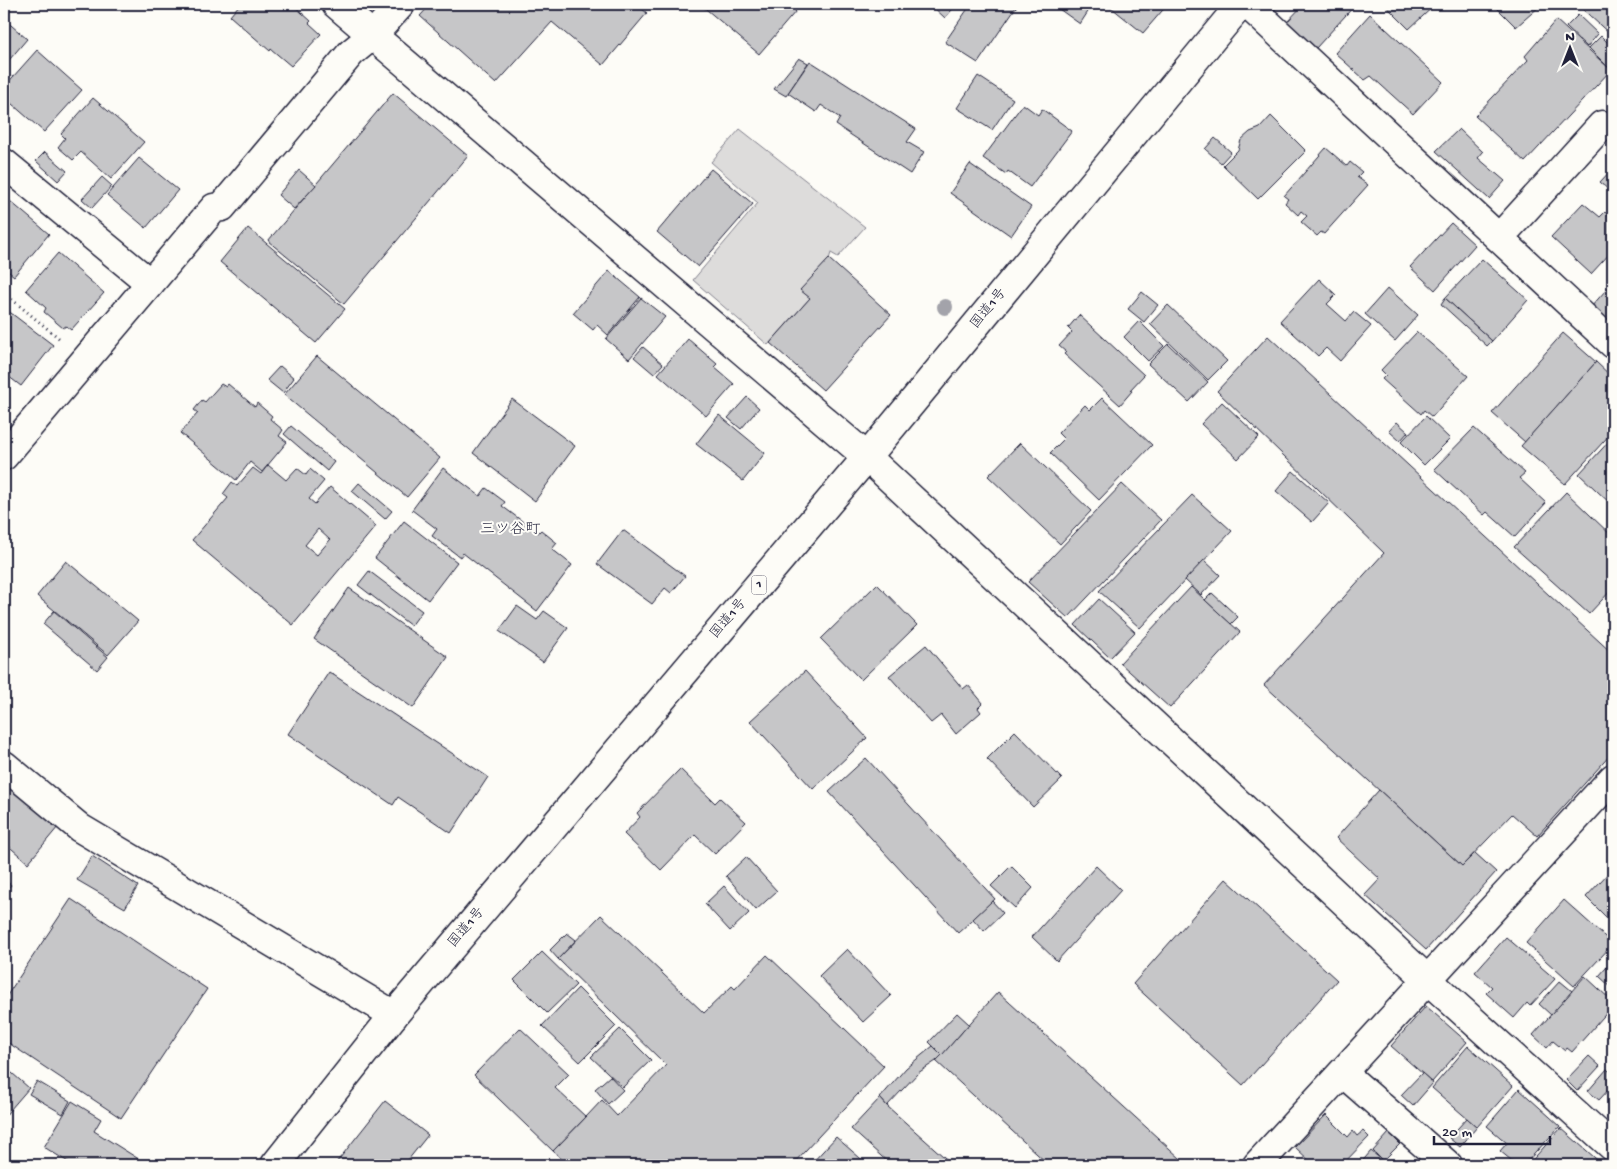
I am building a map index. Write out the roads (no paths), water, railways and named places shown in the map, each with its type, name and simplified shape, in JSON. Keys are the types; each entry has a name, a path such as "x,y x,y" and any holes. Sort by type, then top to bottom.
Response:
{"main road":[{"path":"336,4 867,457 1428,980 1613,1147"},
{"path":"8,443 86,360 214,208 222,206 351,53 374,35 401,4"},
{"path":"1239,5 1499,238 1613,344"},
{"name":"国道1号","path":"280,1163 394,1015 867,457 1239,5"},
{"path":"1499,238 1602,125"},
{"path":"4,163 150,283"},
{"path":"4,765 80,828 394,1015"},
{"path":"1257,1165 1613,778"},
{"path":"1343,1073 1448,1165"}],"district":[{"name":"三ツ谷町","path":"510,530"}]}
